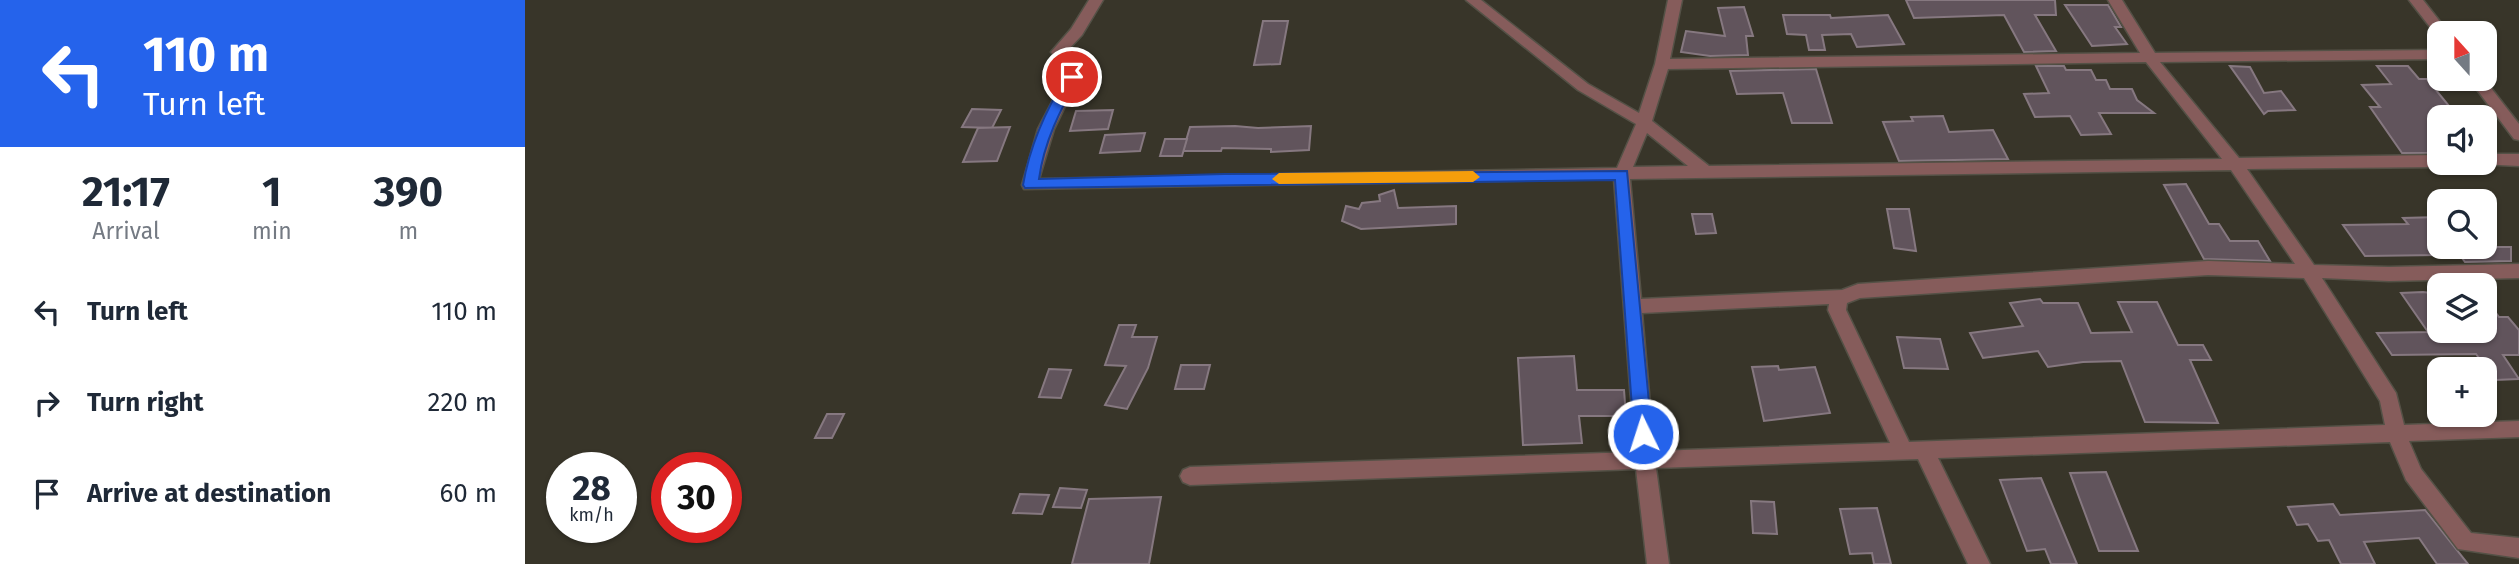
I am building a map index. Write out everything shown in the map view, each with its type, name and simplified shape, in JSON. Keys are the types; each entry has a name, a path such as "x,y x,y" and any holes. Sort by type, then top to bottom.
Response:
{"street":[{"path":"1096,0 1077,32 1058,52 1068,65 1072,77 1052,113 1035,157 1030,185 1224,179 2427,161"},
{"path":"1473,0 1583,87 1644,122 1707,173"},
{"path":"1658,564 1645,459 1622,175 1644,122 1662,64 1675,0"},
{"path":"2115,0 2151,58 2235,164 2308,270 2389,399 2396,433 2413,474 2465,542 2519,548"},
{"path":"2416,0 2433,21"},
{"path":"1662,64 2427,54"},
{"path":"2485,91 2519,135"},
{"path":"2497,160 2519,160"},
{"path":"1903,450 1837,310 1838,299 1858,291 2208,268 2389,274 2519,271"},
{"path":"1632,306 1843,297"},
{"path":"1190,476 2519,429"},
{"path":"1924,450 1979,564"}],"building":[{"path":"1906,0 2055,0 2056,15 2035,15 2056,51 2024,52 2004,15 1914,18"},
{"path":"2065,5 2108,5 2121,27 2115,27 2127,44 2092,46"},
{"path":"1744,7 1753,36 1746,36 1748,55 1710,56 1681,52 1686,31 1725,36 1718,8"},
{"path":"1783,15 1830,15 1831,18 1888,15 1904,44 1857,47 1851,34 1822,35 1825,50 1809,50 1806,35 1787,34"},
{"path":"1263,21 1288,21 1280,64 1254,65"},
{"path":"2036,66 2091,70 2096,80 2106,80 2110,89 2132,89 2137,100 2154,113 2099,113 2111,134 2081,135 2070,116 2035,117 2024,94 2049,93"},
{"path":"2230,66 2250,67 2264,93 2281,91 2295,110 2268,111 2264,114"},
{"path":"2377,66 2408,66 2419,79 2427,79 2427,91 2437,91 2448,105 2427,105 2427,153 2402,153 2370,107 2380,107 2362,85 2391,84"},
{"path":"1816,69 1832,123 1792,123 1783,93 1737,94 1730,71"},
{"path":"972,109 1001,110 992,128 962,127"},
{"path":"1113,110 1108,129 1070,131 1076,111"},
{"path":"1943,116 1949,132 1993,130 2008,159 1899,161 1883,122 1913,121 1911,117"},
{"path":"1311,126 1309,150 1271,152 1271,149 1222,148 1221,151 1183,151 1190,127"},
{"path":"1010,127 997,161 963,162 978,128"},
{"path":"1145,133 1140,151 1100,153 1105,135"},
{"path":"1165,139 1187,139 1182,156 1160,156"},
{"path":"2186,184 2209,224 2219,224 2230,241 2258,241 2270,261 2204,259 2164,185"},
{"path":"1394,190 1398,208 1456,206 1456,224 1361,229 1342,221 1346,206 1359,209 1362,203 1380,201 1379,195"},
{"path":"1887,209 1909,209 1916,251 1894,248"},
{"path":"1692,214 1712,214 1716,233 1696,234"},
{"path":"2427,217 2427,255 2365,256 2343,225 2408,224 2403,218"},
{"path":"2497,247 2511,247 2511,261 2465,262 2463,259 2497,259"},
{"path":"2427,292 2427,331 2401,293"},
{"path":"2040,299 2043,303 2078,303 2091,333 2132,332 2118,302 2157,302 2178,345 2203,345 2211,360 2190,360 2218,423 2145,422 2121,361 2083,362 2048,367 2038,351 1983,358 1970,333 2023,326 2010,303"},
{"path":"2497,314 2499,317 2508,317 2519,330 2519,355 2503,355 2519,379 2497,380 2497,357 2478,357 2476,354 2392,355 2377,333 2427,332 2427,343 2497,343"},
{"path":"1119,325 1136,325 1132,337 1157,337 1148,368 1127,409 1105,405 1126,366 1105,365"},
{"path":"1897,337 1940,339 1948,369 1904,368"},
{"path":"1574,356 1577,390 1624,390 1626,416 1579,416 1582,443 1523,445 1518,358"},
{"path":"1181,365 1210,365 1204,389 1175,389"},
{"path":"1778,366 1779,370 1815,367 1830,413 1764,421 1752,367"},
{"path":"1049,369 1071,370 1061,398 1039,397"},
{"path":"827,414 844,414 832,438 815,438"},
{"path":"2106,472 2138,551 2099,551 2070,473"},
{"path":"2041,478 2077,564 2051,564 2045,549 2027,551 2000,480"},
{"path":"1060,488 1087,490 1081,508 1053,507"},
{"path":"1020,494 1049,495 1042,514 1013,513"},
{"path":"1161,497 1149,564 1072,564 1089,499"},
{"path":"1751,501 1774,502 1777,534 1753,533"},
{"path":"2333,504 2340,515 2425,510 2468,564 2437,564 2419,538 2364,542 2375,564 2341,564 2329,540 2318,541 2308,524 2297,525 2288,507"},
{"path":"1877,508 1891,564 1874,564 1872,553 1850,554 1840,509"}],"slow traffic":[{"path":"1279,179 1473,177"}],"route":[{"path":"1072,77 1052,113 1035,157 1030,185 1224,179 1622,175 1643,434"}]}
